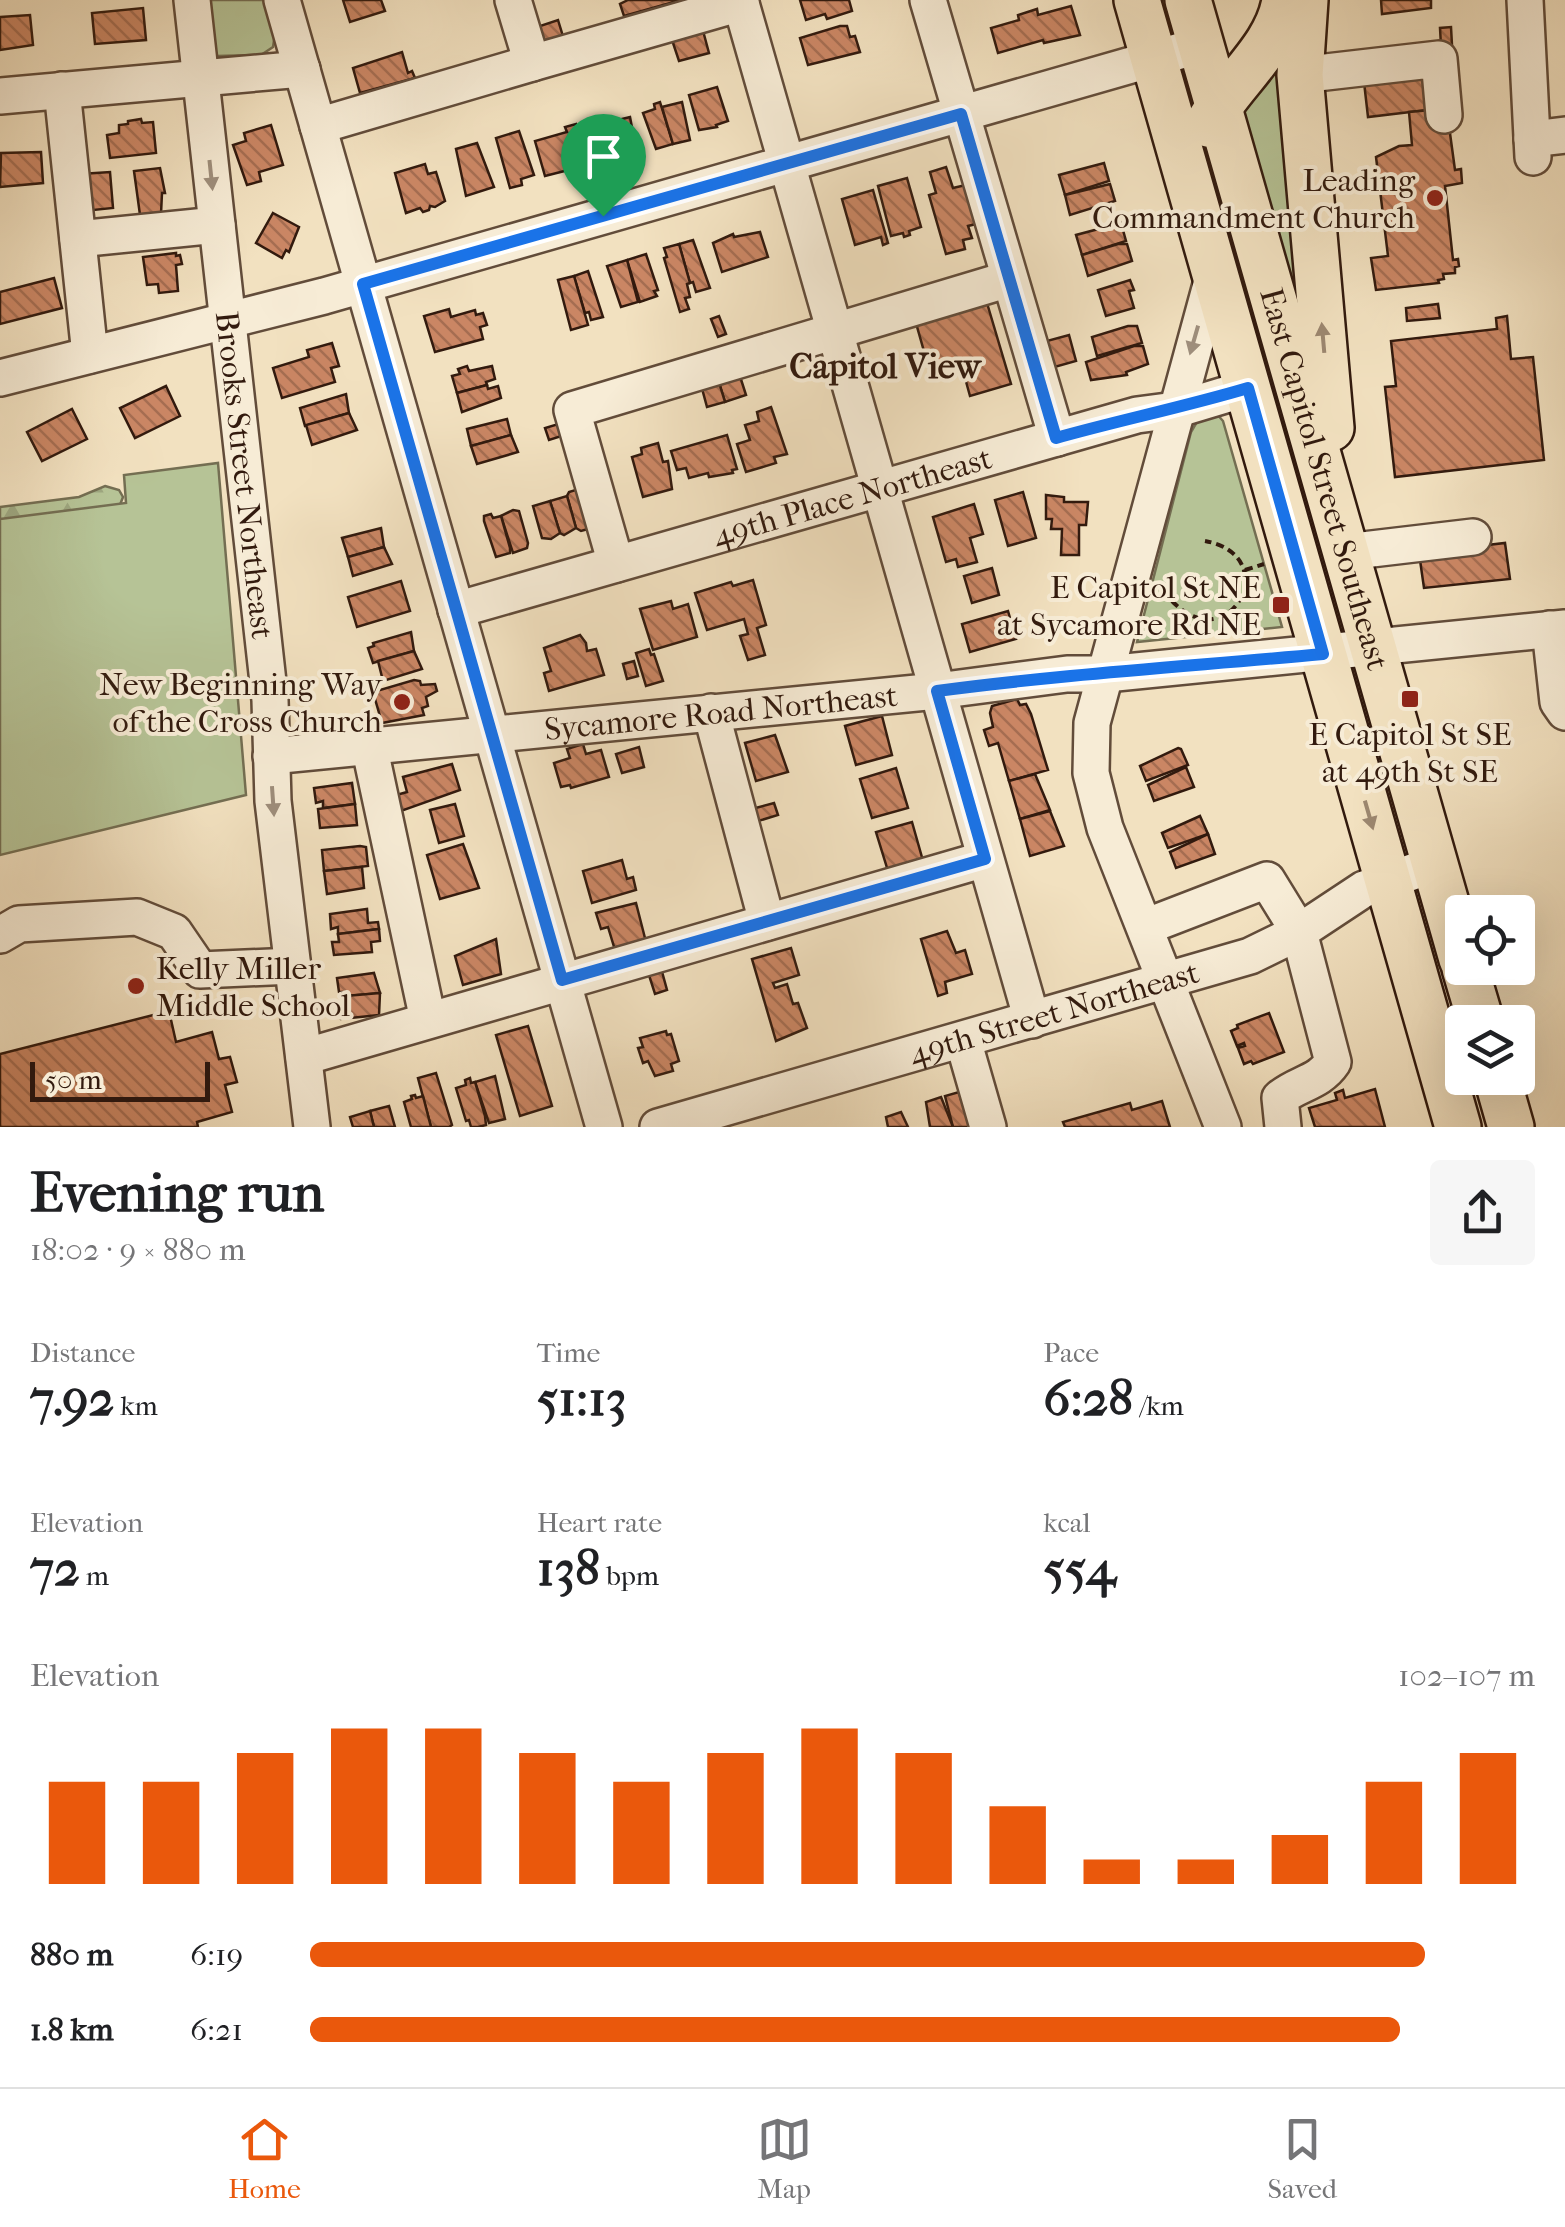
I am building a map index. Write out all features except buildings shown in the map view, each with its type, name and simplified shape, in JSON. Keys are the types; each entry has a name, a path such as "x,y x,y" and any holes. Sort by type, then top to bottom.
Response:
{"main road":[{"path":"1138,0 1248,388 1349,651 1388,880 1458,1127"},
{"name":"East Capitol Street Southeast","path":"1188,0 1346,552 1349,651 1435,864 1445,899"},
{"path":"1202,45 1234,32 1259,13 1267,0"},
{"path":"1190,190 1201,138 1283,16 1285,0"},
{"path":"1305,0 1300,75 1330,410 1333,506"},
{"path":"1502,1095 1511,1127"}],"street":[{"name":"Brooks Street Northeast","path":"192,0 270,700 272,801 312,1127"},
{"path":"282,0 604,1127"},
{"path":"514,0 532,64"},
{"path":"928,0 1056,438"},
{"path":"1525,0 1543,144"},
{"path":"318,126 741,2 1032,1020"},
{"path":"0,378 363,284 1202,45"},
{"path":"1300,75 1439,60 1444,115"},
{"path":"0,96 302,69"},
{"path":"62,90 90,355"},
{"path":"78,239 217,225"},
{"path":"1214,270 1092,724 1091,773 1104,828 1223,1127"},
{"path":"616,564 572,410 1009,279"},
{"name":"49th Place Northeast","path":"456,610 1137,415 1175,410 1248,388"},
{"path":"1346,552 1474,537"},
{"path":"1557,628 1558,702 1565,712"},
{"name":"Sycamore Road Northeast","path":"272,756 1557,628"},
{"path":"711,712 767,922"},
{"path":"370,745 428,1020"},
{"path":"304,1057 985,859"},
{"name":"49th Street Northeast","path":"658,1127 1250,956 1299,932 1364,890 1435,864"},
{"path":"1145,927 1267,880 1299,932 1333,1062 1316,1081 1285,1092 1280,1098 1281,1118"},
{"path":"0,935 19,924 136,917 174,932 200,970 293,966"},
{"path":"963,1040 988,1127"}],"path":[{"path":"1172,601 1198,620 1215,620 1227,615 1243,595 1245,570 1236,554 1222,544 1205,541"},
{"path":"1245,570 1264,564"}],"green space":[{"path":"205,0 265,0 275,34 273,47 261,55 217,56 213,52"},
{"path":"1278,48 1308,344 1237,100"},
{"path":"1216,413 1223,421 1282,627 1137,642 1191,432 1198,420"},
{"path":"218,463 246,795 0,855 0,519 126,503 124,475"},
{"path":"105,486 119,490 123,497 113,523 0,596 0,507 79,497"}],"place":[{"name":"Leading Commandment Church","path":"1435,198"},
{"name":"E Capitol St NE at Sycamore Rd NE","path":"1281,605"},
{"name":"E Capitol St SE at 49th St SE","path":"1410,699"},
{"name":"New Beginning Way of the Cross Church","path":"402,702"},
{"name":"Kelly Miller Middle School","path":"136,986"}],"district":[{"name":"Capitol View","path":"885,366"}],"route":[{"path":"961,114 1056,438 1248,388 1323,654 1106,674 1067,674 937,691 985,859 562,980 363,284 603,216 961,114"}]}
